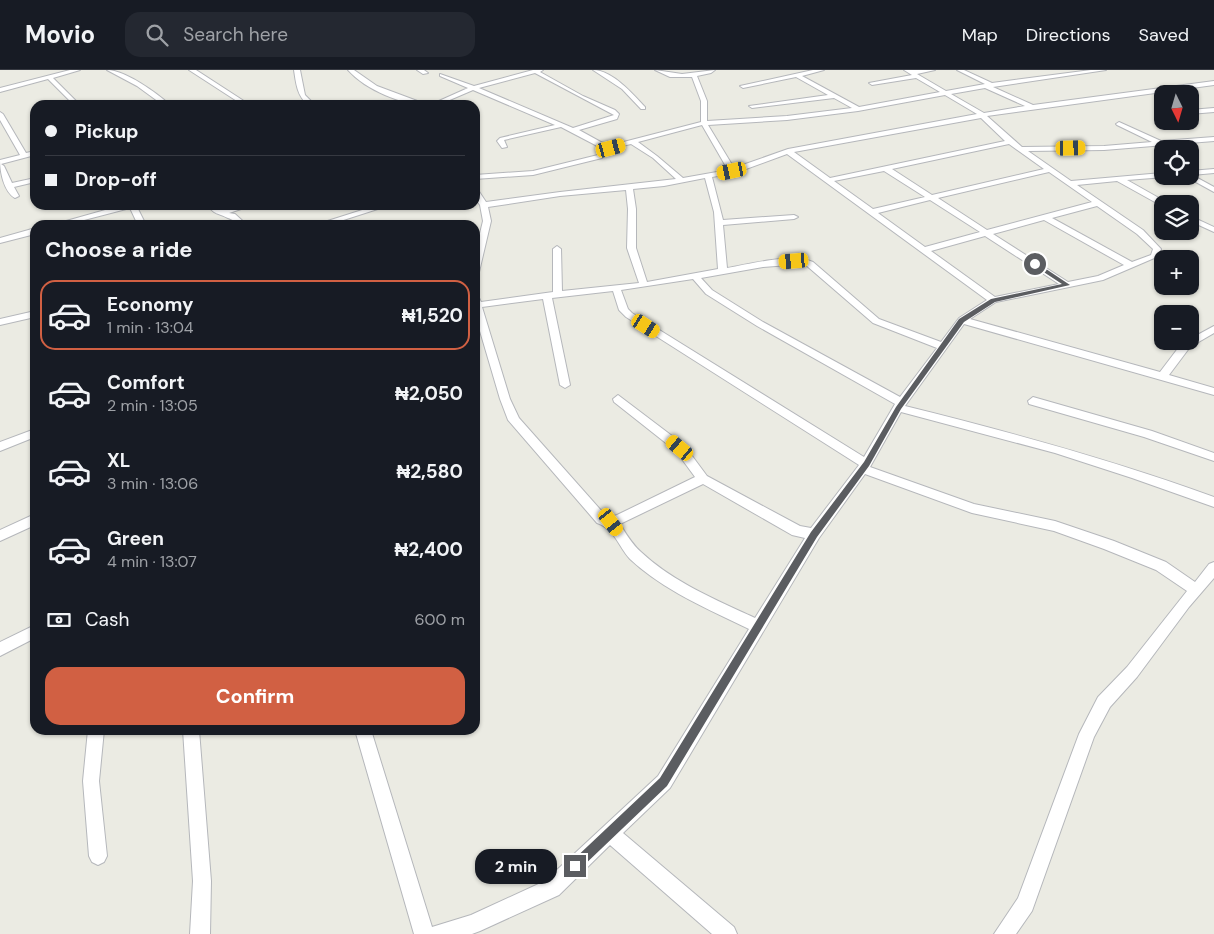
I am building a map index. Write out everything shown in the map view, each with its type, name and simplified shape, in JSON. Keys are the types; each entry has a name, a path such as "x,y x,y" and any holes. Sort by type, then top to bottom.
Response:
{"street":[{"path":"0,90 50,78 63,72 77,70"},
{"path":"110,70 139,85 160,100"},
{"path":"192,70 239,100"},
{"path":"297,70 304,100"},
{"path":"596,70 624,88 643,108"},
{"path":"658,70 670,76 709,72 712,70"},
{"path":"743,86 821,70"},
{"path":"872,83 932,70"},
{"path":"960,70 1032,107"},
{"path":"480,177 533,173 593,159 600,157 607,148 704,123 787,118 858,110 943,92 1103,70"},
{"path":"355,71 366,82 410,100"},
{"path":"445,100 474,88 538,71 569,91 617,114 615,118 573,130"},
{"path":"438,934 465,930 552,888 664,782 814,534 865,466 900,406 962,320 993,300 1100,278 1155,256 1156,249 1140,232 1010,142 982,115 912,73"},
{"path":"694,74 704,101 704,123 732,171"},
{"path":"442,75 573,130 607,148"},
{"path":"798,76 858,110"},
{"path":"50,78 72,100"},
{"path":"484,204 560,194 629,188 708,176 732,171 788,151 982,115 1214,83"},
{"path":"752,106 836,96"},
{"path":"1199,111 1214,110"},
{"path":"0,114 24,156"},
{"path":"1119,124 1154,141"},
{"path":"504,147 500,141 502,139 562,126"},
{"path":"1199,140 1214,139"},
{"path":"633,142 654,156 681,180"},
{"path":"830,180 1010,142"},
{"path":"1020,149 1104,148 1154,144"},
{"path":"788,151 993,300"},
{"path":"0,162 30,155"},
{"path":"0,166 15,196"},
{"path":"885,168 1067,285"},
{"path":"870,212 1050,170"},
{"path":"1199,172 1214,171"},
{"path":"708,176 718,212 723,271"},
{"path":"1070,183 1154,176"},
{"path":"1119,179 1154,199"},
{"path":"10,186 30,181"},
{"path":"1199,182 1214,190"},
{"path":"629,188 633,202 631,245 644,285"},
{"path":"480,199 484,204 487,221 480,251"},
{"path":"923,250 1099,203"},
{"path":"75,220 113,210"},
{"path":"216,210 237,220"},
{"path":"219,213 230,210"},
{"path":"336,220 369,210"},
{"path":"1044,217 1132,266"},
{"path":"718,223 794,218"},
{"path":"1199,222 1213,229"},
{"path":"0,241 30,232"},
{"path":"557,249 558,294"},
{"path":"480,301 644,285 763,264 803,261 810,264 876,321 942,346"},
{"path":"695,276 709,292 900,406 1156,480 1214,502"},
{"path":"616,288 624,310 628,315 865,466 972,508 1055,526 1109,545 1161,566 1198,590"},
{"path":"547,295 565,384"},
{"path":"0,322 30,315"},
{"path":"480,315 505,399 514,420 602,520 611,522 703,479"},
{"path":"962,320 1162,375 1214,392"},
{"path":"1162,375 1186,345 1214,329"},
{"path":"618,399 680,448 703,479 797,531 814,534"},
{"path":"1033,401 1148,434 1214,457"},
{"path":"0,448 30,435"},
{"path":"0,536 30,521"},
{"path":"611,522 638,558 658,573 694,595 758,626"},
{"path":"1004,934 1025,904 1087,734 1104,702 1132,672 1184,603 1198,590 1214,568"},
{"path":"0,649 30,634"},
{"path":"96,735 91,782 98,856"},
{"path":"191,735 202,881 200,934"},
{"path":"364,735 424,934"},
{"path":"610,833 726,934"}],"route":[{"path":"575,866 664,782 814,534 866,464 898,408 962,320 993,300 1067,285 1035,264"}]}
